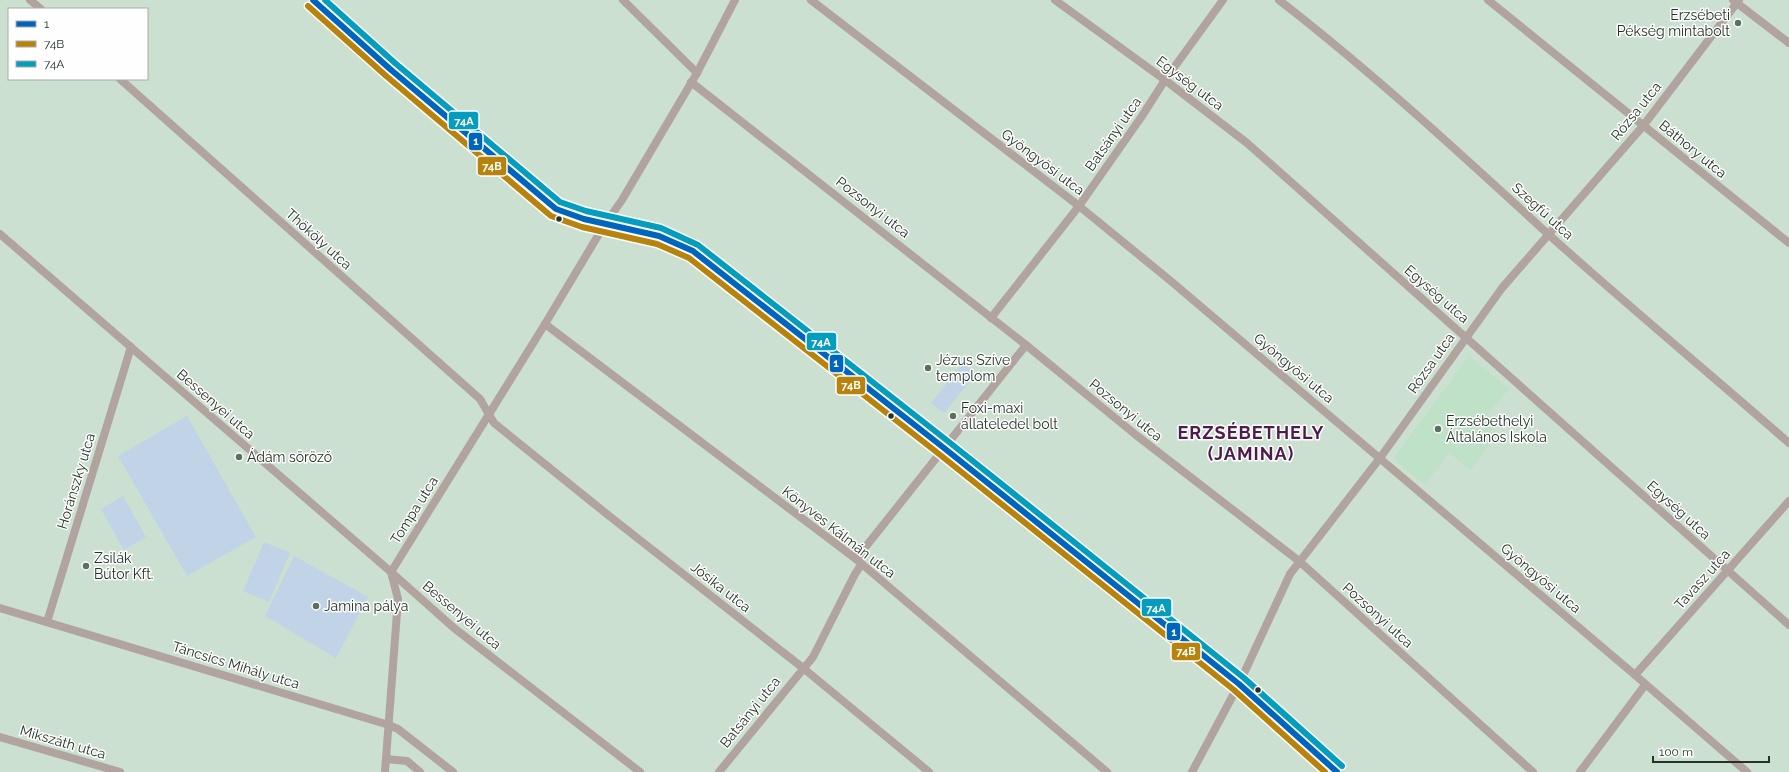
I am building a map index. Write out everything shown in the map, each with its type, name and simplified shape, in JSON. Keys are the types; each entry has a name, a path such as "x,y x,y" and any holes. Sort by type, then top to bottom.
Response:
{"street":[{"path":"30,0 40,8"},
{"path":"313,0 390,69 556,209 605,224 659,236 693,252 944,448 1239,684 1337,772"},
{"path":"623,0 696,73"},
{"name":"Tompa utca","path":"391,572 545,324 605,224 622,200 691,82 735,0"},
{"name":"Gyöngyösi utca","path":"811,0 1079,206 1172,282 1747,772"},
{"name":"Egység utca","path":"1055,0 1165,80 1246,143 1466,336 1789,624"},
{"name":"Batsányi utca","path":"991,318 1079,206 1142,116 1165,80 1224,0"},
{"name":"Szegfű utca","path":"1279,0 1316,28 1789,443"},
{"name":"Báthory utca","path":"1488,0 1789,243"},
{"path":"1736,1 1789,43"},
{"name":"Rózsa utca","path":"1192,772 1239,684 1290,574 1299,561 1380,458 1466,336 1502,288 1643,126 1736,1"},
{"name":"Thököly utca","path":"121,80 480,399 490,413 494,423"},
{"name":"Pozsonyi utca","path":"691,82 1299,561 1533,772"},
{"name":"Bessenyei utca","path":"0,236 132,347 454,628 640,772"},
{"name":"Könyves Kálmán utca","path":"545,324 858,562 1107,772"},
{"name":"Batsányi utca","path":"719,772 813,657 855,574 858,562 944,448 1026,345"},
{"name":"Horánszky utca","path":"47,622 132,347"},
{"name":"Jósika utca","path":"494,423 608,515 804,668 929,772"},
{"name":"Tavasz utca","path":"1635,675 1789,501"},
{"path":"385,772 398,599 391,572"},
{"name":"Táncsics Mihály utca","path":"0,608 389,724 398,729 453,772"},
{"path":"1580,772 1645,685"},
{"name":"Mikszáth utca","path":"0,737 120,772"},
{"path":"386,759 407,761 420,772"}],"shaded area":[{"path":"1469,356 1509,389 1482,420 1497,433 1471,470 1449,453 1425,485 1393,459"},
{"path":"963,363 976,374 944,413 931,403"},
{"path":"187,416 256,537 187,576 118,456"},
{"path":"123,496 146,537 124,550 101,509"},
{"path":"264,542 290,553 269,602 243,591"},
{"name":"Jamina pálya","path":"294,556 368,597 336,658 265,616"}],"transit line":[{"name":"1","path":"313,0 390,69 556,209 584,219 659,236 693,251 944,448 1239,684 1337,772"},
{"name":"74A","path":"325,0 395,63 560,202 586,211 661,228 698,245 949,442 1244,678 1342,766"},
{"name":"74B","path":"308,6 385,75 551,216 582,227 657,244 689,258 939,454 1234,690 1325,772"}],"place":[{"name":"Erzsébeti Pékség mintabolt","path":"1738,23"},
{"name":"Jézus Szíve templom","path":"928,368"},
{"name":"Foxi-maxi állateledel bolt","path":"953,416"},
{"name":"Erzsébethelyi Általános Iskola","path":"1438,429"},
{"name":"Ádám söröző","path":"239,457"},
{"name":"Zsilák Bútor Kft.","path":"86,566"},
{"name":"Jamina pálya","path":"316,606"}],"district":[{"name":"ERZSÉBETHELY (JAMINA)","path":"1251,442"}]}
